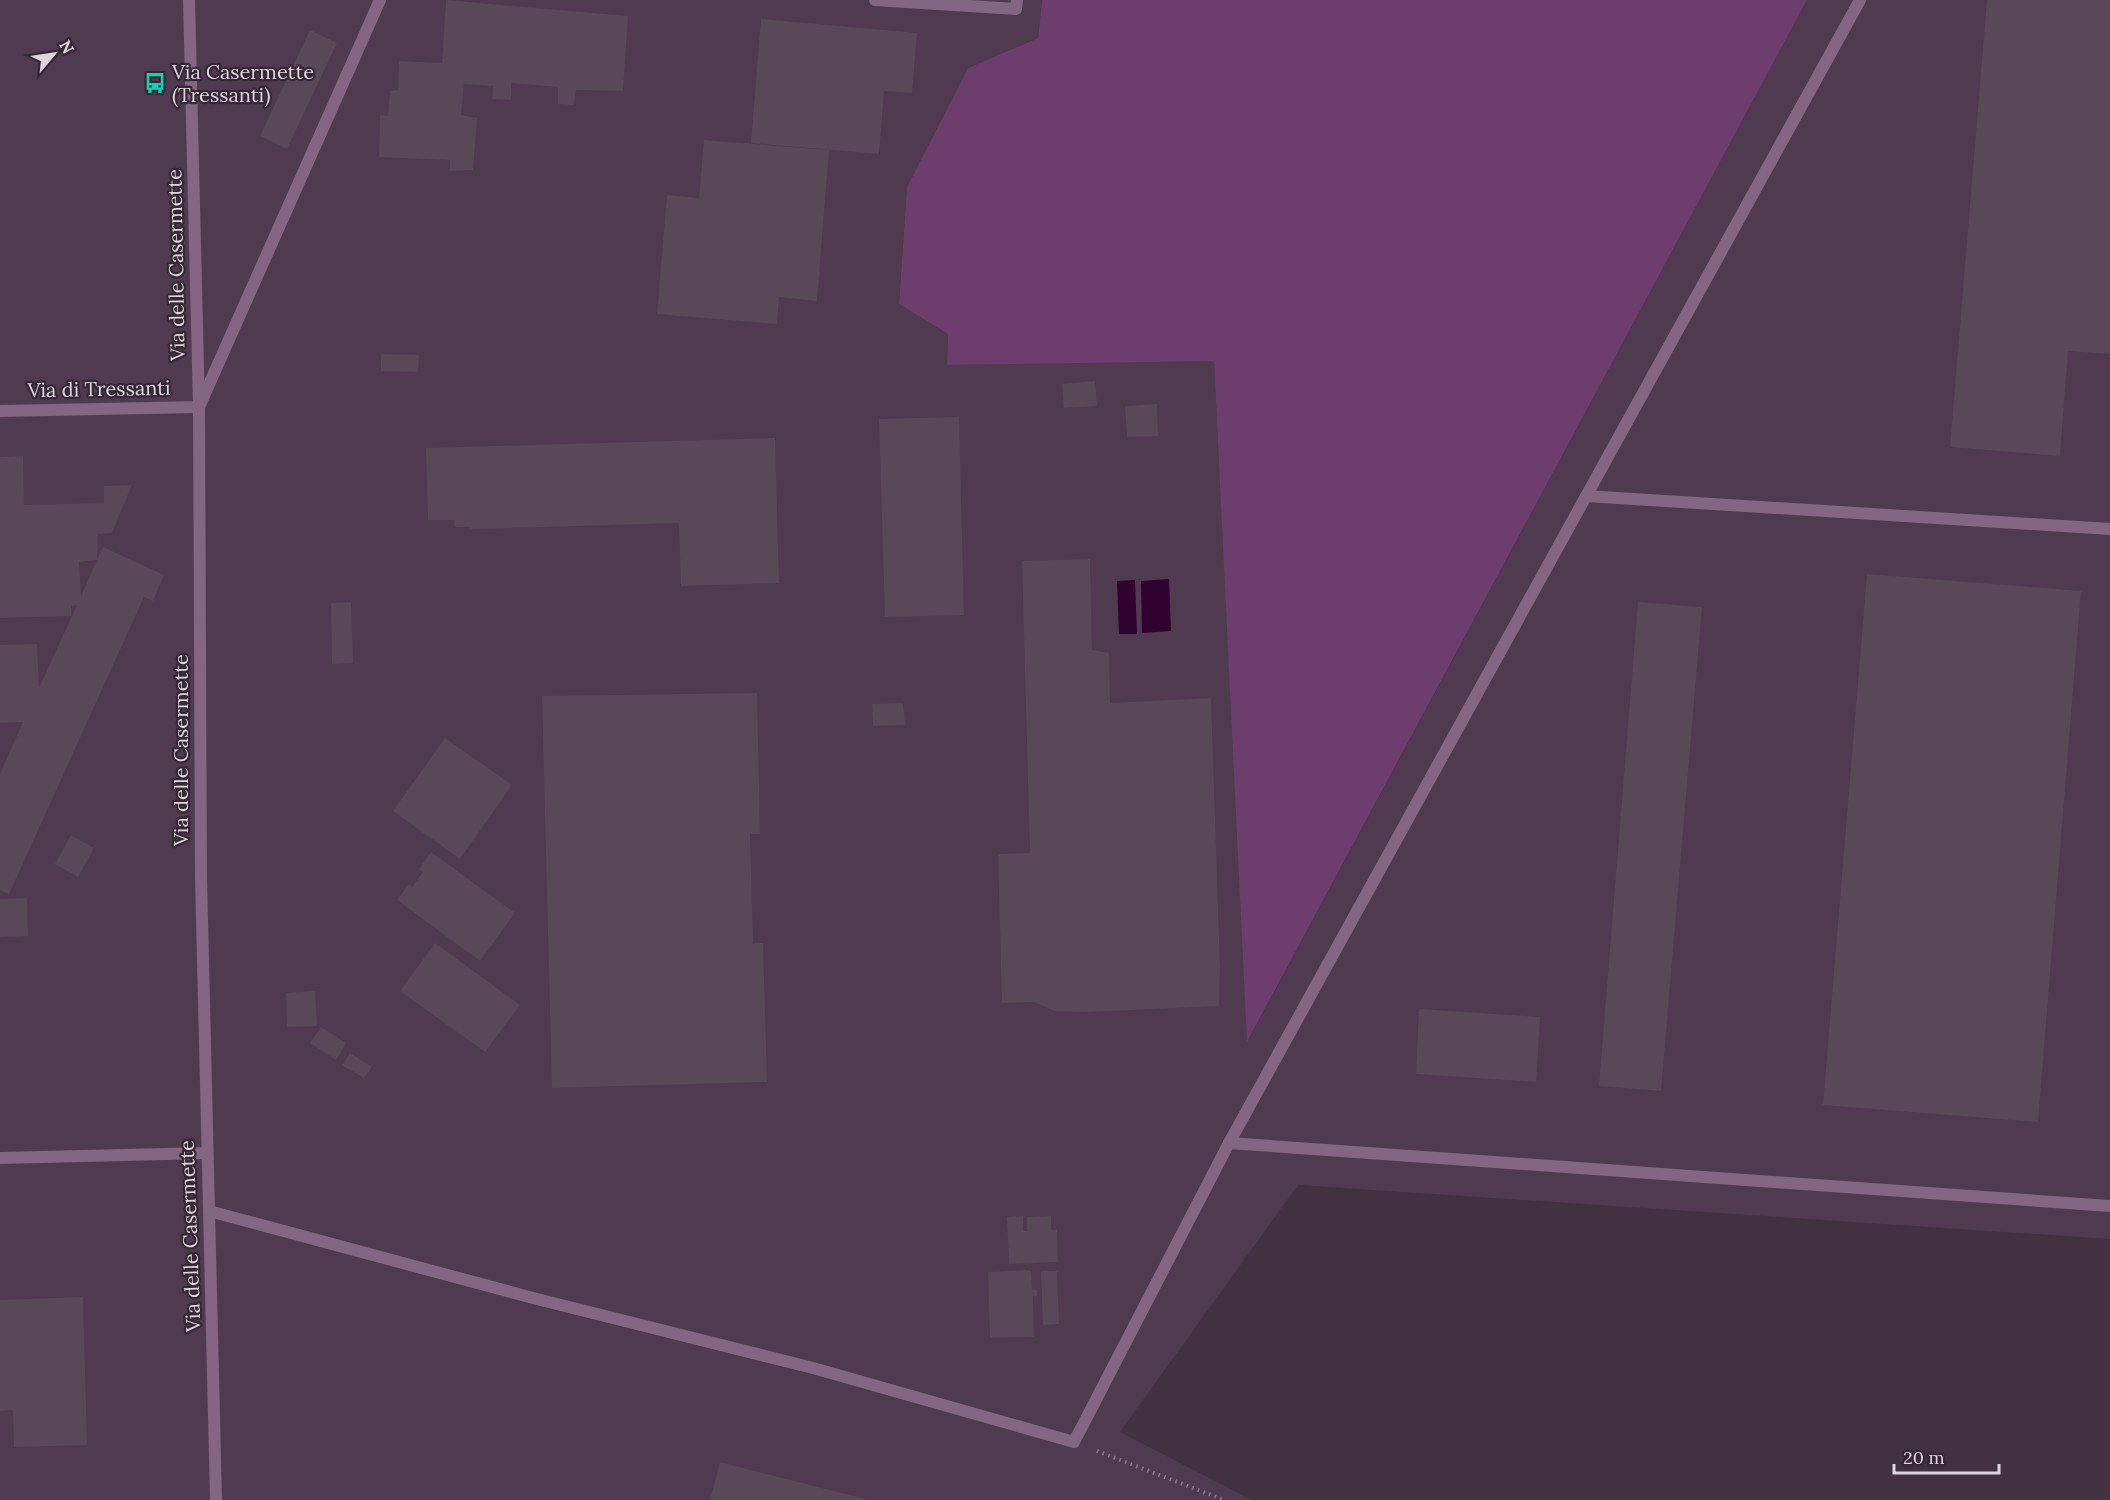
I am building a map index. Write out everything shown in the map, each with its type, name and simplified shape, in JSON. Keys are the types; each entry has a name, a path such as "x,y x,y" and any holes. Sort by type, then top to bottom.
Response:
{"street":[{"name":"Via delle Casermette","path":"189,0 199,407 201,865 216,1500"},
{"path":"199,407 380,0"},
{"path":"875,0 1016,9 1017,0"},
{"path":"209,1212 522,1295 813,1368 1074,1442 1229,1143 1860,0"},
{"name":"Via di Tressanti","path":"0,411 199,407"},
{"path":"1586,496 2110,529"},
{"path":"1229,1143 2110,1206"},
{"path":"0,1158 207,1153"}],"path":[{"path":"1074,1442 1224,1500"}],"shaded area":[{"path":"0,0 1042,0 1038,38 968,68 907,187 899,304 948,334 947,365 1214,360 1248,1041 1807,0 2110,0 2110,1239 1298,1185 1120,1432 1252,1500 0,1500"},
{"path":"1042,0 1807,0 1247,1042 1214,361 947,365 948,334 899,304 907,187 968,68 1038,38"},
{"path":"1169,579 1171,631 1142,633 1141,581"},
{"path":"1135,580 1137,634 1119,634 1117,581"}],"building":[{"path":"446,0 628,16 623,91 576,90 574,105 558,104 558,87 511,83 511,100 492,99 493,86 464,84 461,115 477,118 473,170 450,171 450,160 379,157 380,115 388,116 390,91 398,90 399,61 442,63"},
{"path":"1987,0 2110,0 2110,354 2068,351 2060,456 1950,447"},
{"path":"761,19 917,33 912,93 884,91 879,154 751,143"},
{"path":"310,30 337,43 287,149 260,136"},
{"path":"704,140 829,150 817,301 779,297 777,324 657,314 667,195 699,198"},
{"path":"381,354 419,355 418,372 381,371"},
{"path":"1095,381 1097,406 1064,408 1062,384"},
{"path":"1157,404 1158,436 1127,437 1125,406"},
{"path":"959,417 964,615 885,617 879,419"},
{"path":"775,438 779,583 681,586 679,523 471,529 471,527 455,527 454,520 428,520 426,448"},
{"path":"23,456 24,505 104,503 104,486 132,485 112,533 98,534 97,560 103,547 164,575 153,601 144,597 9,894 0,890 0,774 23,722 0,723 0,645 37,644 39,688 77,605 71,606 71,616 0,618 0,457","holes":["97,560 81,596 79,562"]},
{"path":"1090,559 1092,650 1109,653 1110,703 1211,698 1220,968 1219,1006 1086,1012 1054,1011 1035,1002 1002,1003 998,854 1030,853 1022,561"},
{"path":"1867,574 2081,591 2038,1122 1823,1105"},
{"path":"351,602 353,663 332,664 331,603"},
{"path":"1638,602 1702,607 1661,1091 1599,1086"},
{"path":"757,693 760,834 750,834 753,943 763,943 767,1082 552,1088 542,696"},
{"path":"903,703 905,725 873,726 872,704"},
{"path":"445,738 512,785 460,859 393,811"},
{"path":"71,835 94,848 78,877 55,864"},
{"path":"431,852 515,913 480,961 397,900 409,884 412,887 423,872 419,869"},
{"path":"27,898 28,936 0,937 0,899"},
{"path":"435,943 520,1005 485,1052 400,991"},
{"path":"315,991 317,1026 287,1027 286,993"},
{"path":"1419,1009 1540,1017 1536,1082 1416,1074"},
{"path":"321,1027 346,1043 336,1060 310,1043"},
{"path":"350,1053 372,1067 364,1078 342,1065"},
{"path":"1023,1216 1023,1231 1027,1231 1027,1217 1051,1216 1051,1230 1057,1230 1058,1262 1009,1264 1007,1217"},
{"path":"1031,1271 1032,1290 1037,1290 1037,1296 1033,1296 1034,1337 990,1338 988,1272"},
{"path":"1041,1271 1057,1271 1059,1324 1043,1325"},
{"path":"83,1297 87,1445 14,1447 13,1410 0,1411 0,1300"},
{"path":"720,1462 865,1499 865,1500 710,1500"}],"place":[{"name":"Via Casermette (Tressanti)","path":"155,83"}]}
